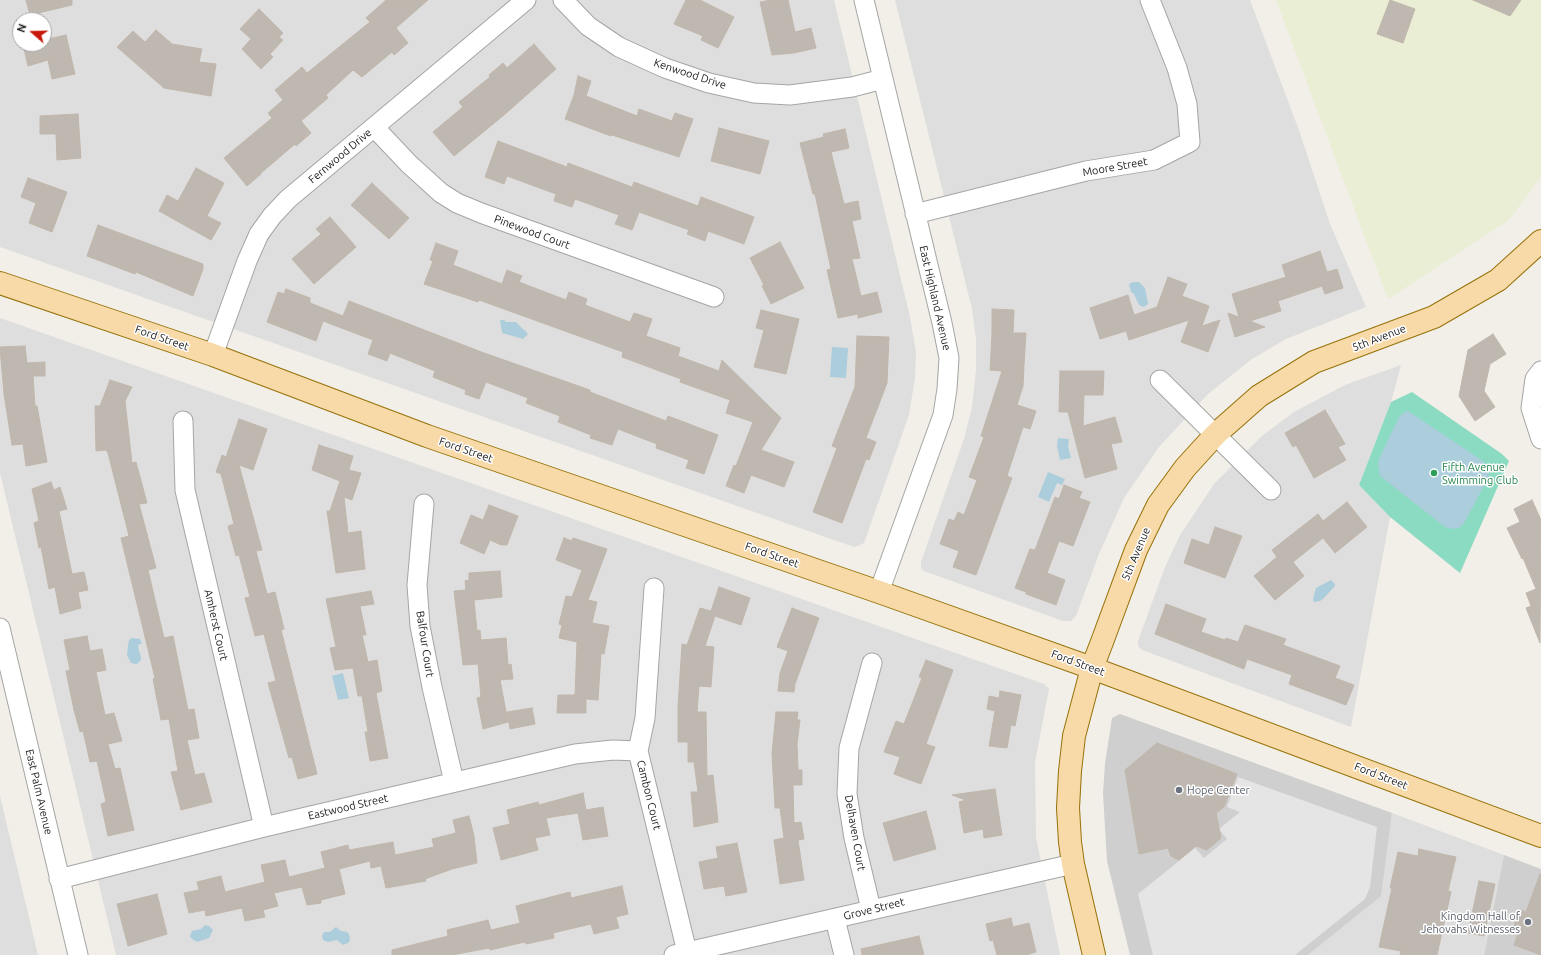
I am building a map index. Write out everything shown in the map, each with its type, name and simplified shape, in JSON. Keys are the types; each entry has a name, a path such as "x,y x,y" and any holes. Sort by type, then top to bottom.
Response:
{"main road":[{"name":"5th Avenue","path":"1092,668 1136,550 1158,505 1185,468 1216,434 1259,396 1314,362 1434,317 1498,280 1541,241"},
{"name":"Ford Street","path":"0,283 213,355 426,436 879,592 1092,668 1541,836"},
{"path":"1092,668 1074,736 1068,808 1073,864 1094,955"}],"street":[{"name":"Fernwood Drive","path":"213,355 247,261 259,234 272,216 288,199 526,0"},
{"name":"Kenwood Drive","path":"563,0 588,26 619,47 665,68 709,83 754,93 790,95 852,86 883,79"},
{"name":"East Highland Avenue","path":"864,0 942,323 949,358 947,389 942,415 879,592"},
{"name":"Moore Street","path":"915,214 1086,171 1154,160 1190,142 1187,104 1177,68 1150,0"},
{"name":"Pinewood Court","path":"374,127 409,164 441,193 457,203 481,214 714,297"},
{"path":"1541,371 1535,379 1531,408 1541,439"},
{"path":"1160,380 1271,490"},
{"name":"Amherst Court","path":"183,421 184,490 264,827"},
{"name":"Balfour Court","path":"424,504 417,585 420,626 432,687 454,782"},
{"name":"Cambon Court","path":"654,588 645,718 638,751 680,953"},
{"name":"East Palm Avenue","path":"0,628 78,955"},
{"name":"Delhaven Court","path":"871,909 854,838 847,794 850,748 872,663"},
{"name":"Eastwood Street","path":"60,879 264,827 575,754 612,750 638,751"},
{"name":"Grove Street","path":"680,953 1073,864"},
{"path":"835,918 844,955"}],"shaded area":[{"path":"0,0 834,0 910,317 916,352 915,378 909,415 864,543 854,547 0,247"},
{"path":"895,0 1250,0 1300,133 1330,224 1366,307 1286,339 1252,359 1208,394 1159,447 1124,498 1099,554 1076,616 1071,621 1063,621 924,571 921,568 921,562 964,439 972,407 976,370 976,339 972,309"},
{"path":"0,318 1044,684 1049,689 1035,762 1036,837 1060,955 116,955 0,473"},
{"path":"1401,365 1391,402 1359,485 1390,517 1351,727 1142,650 1138,646 1138,641 1165,567 1180,535 1214,484 1263,435 1294,412 1345,385"},
{"name":"Hope Center","path":"1120,714 1392,813 1381,896 1308,955 1130,955 1107,861 1103,794 1105,763 1112,718"},
{"path":"1238,777 1377,827 1370,887 1365,899 1295,955 1153,955 1138,894 1195,848 1204,858 1227,839 1219,829 1240,812 1227,807"},
{"path":"0,796 38,955 0,955"},
{"path":"1392,813 1504,855 1484,955 1308,955 1380,896"},
{"name":"Kingdom Hall of Jehovahs Witnesses","path":"1504,855 1541,869 1541,955 1484,955"}],"green space":[{"path":"1276,0 1541,0 1541,177 1509,220 1388,299"},
{"name":"Fifth Avenue Swimming Club","path":"1412,392 1502,454 1509,461 1460,573 1390,517 1359,485 1391,402"}],"water":[{"path":"1139,282 1145,288 1148,304 1144,307 1139,305 1134,294 1131,292 1129,284"},
{"path":"500,320 504,320 506,322 516,322 528,334 523,339 502,333"},
{"path":"832,347 848,348 846,378 830,377"},
{"path":"1408,411 1483,461 1487,467 1489,474 1484,486 1464,523 1459,528 1453,529 1445,527 1380,476 1378,465 1379,459 1399,417"},
{"path":"1058,438 1069,439 1068,446 1071,458 1060,460 1057,446"},
{"path":"1048,472 1065,479 1062,485 1057,483 1049,502 1038,497"},
{"path":"1331,580 1335,586 1323,599 1314,602 1313,599 1316,588"},
{"path":"132,638 140,639 142,644 139,644 138,647 141,660 137,664 131,663 127,655 129,640"},
{"path":"343,673 349,698 338,700 332,676"},
{"path":"205,925 209,926 213,930 209,938 197,942 191,938 190,936 192,931 201,929"},
{"path":"336,927 349,934 350,940 348,943 343,945 337,940 328,942 323,940 322,936 324,932 330,932"}],"building":[{"path":"26,0 72,0 72,5 43,12 29,12"},
{"path":"386,0 428,0 396,28 408,43 394,55 392,52 362,77 353,70 326,95 328,98 301,121 311,133 296,146 295,144 247,186 224,158 272,118 268,113 283,100 275,90 302,67 307,73 370,22 366,18"},
{"path":"686,0 700,0 734,17 718,48 701,40 703,36 674,24"},
{"path":"771,0 788,0 795,32 811,28 816,48 794,53 772,55 760,2"},
{"path":"1390,0 1415,9 1403,43 1377,34"},
{"path":"1473,0 1521,0 1510,16"},
{"path":"259,9 283,33 279,37 283,40 270,54 273,57 261,69 242,49 251,39 240,29"},
{"path":"156,30 172,44 202,49 199,62 216,64 211,96 164,88 117,47 133,31 145,42"},
{"path":"66,35 75,74 52,79 48,60 28,66 25,52 52,52 52,38"},
{"path":"534,44 556,69 504,115 454,156 433,132 463,107 459,102 490,77 489,75 503,63 507,68"},
{"path":"578,76 591,81 586,96 637,116 639,109 672,121 675,113 693,119 679,157 612,135 611,136 565,119 574,95"},
{"path":"78,114 81,158 57,160 56,134 40,134 40,116"},
{"path":"719,128 769,141 760,174 711,161"},
{"path":"845,129 849,148 831,152 844,204 858,201 861,219 852,221 860,258 852,259 861,296 877,292 882,312 858,318 858,314 838,318 827,270 831,269 815,194 813,194 800,143 824,137 823,134"},
{"path":"498,141 567,167 568,163 632,187 634,182 698,206 701,197 754,217 744,244 708,231 705,241 687,234 689,230 639,212 632,230 615,224 619,215 575,199 572,207 554,201 556,194 507,176 504,184 485,177"},
{"path":"196,168 224,183 207,216 221,223 211,240 159,211 167,195 178,201"},
{"path":"28,178 67,192 52,232 29,223 36,203 21,197"},
{"path":"372,183 409,218 389,239 351,205"},
{"path":"330,217 356,247 314,284 292,259 321,234 316,229"},
{"path":"98,225 203,264 203,269 193,296 136,272 135,274 87,256"},
{"path":"780,242 804,288 771,304 762,286 764,285 750,258"},
{"path":"436,243 458,251 453,265 502,284 507,270 522,276 519,282 566,300 569,292 587,299 585,305 630,322 634,313 652,319 646,336 680,348 678,356 719,371 722,360 781,418 761,450 794,462 784,487 751,475 744,493 726,486 734,465 736,466 753,422 726,413 730,400 680,382 681,379 622,357 623,352 479,300 478,302 424,284 433,261 430,260"},
{"path":"1320,251 1327,272 1337,269 1343,288 1325,294 1322,286 1278,301 1281,311 1250,321 1265,327 1235,337 1228,313 1239,317 1232,294 1286,277 1282,265"},
{"path":"1168,277 1187,284 1182,296 1209,306 1202,326 1220,320 1208,352 1181,342 1189,320 1129,340 1126,331 1100,339 1090,308 1128,295 1134,315 1157,307"},
{"path":"286,289 310,298 310,303 343,316 349,301 484,353 590,390 590,392 666,421 668,416 718,435 704,474 686,468 689,460 656,448 657,444 618,429 612,445 590,438 591,435 558,422 560,416 526,403 528,398 486,382 479,399 465,394 466,390 433,377 435,371 390,353 387,361 368,354 373,340 323,321 316,341 267,322 278,292 284,294"},
{"path":"992,309 1014,310 1013,333 1026,333 1024,365 1022,366 1024,366 1023,386 1017,405 1036,411 1030,429 1023,427 1007,476 1012,478 976,575 953,567 959,551 940,544 949,519 954,521 958,512 964,515 977,480 969,477 984,437 981,436 1002,371 990,370"},
{"path":"761,310 799,319 786,374 754,367 764,330 756,328"},
{"path":"1493,334 1506,354 1490,364 1484,391 1495,407 1475,421 1459,396 1468,350"},
{"path":"857,336 889,337 887,383 866,438 876,442 869,460 866,459 842,523 813,512 837,448 832,446 855,387"},
{"path":"25,346 27,363 45,362 45,376 33,376 35,406 37,406 47,462 26,466 23,444 12,445 4,394 0,348"},
{"path":"1060,371 1104,371 1103,395 1084,395 1083,426 1115,417 1122,442 1111,444 1117,469 1085,478 1068,412 1059,412"},
{"path":"110,380 132,387 125,401 132,463 136,462 147,503 139,504 156,568 148,570 164,638 173,636 188,710 194,709 199,738 187,740 195,775 204,773 212,802 181,810 171,772 178,771 169,719 161,720 153,679 155,678 121,538 129,536 108,453 106,450 96,451 95,406 100,406"},
{"path":"1325,410 1345,444 1338,447 1346,460 1314,478 1296,445 1293,447 1285,433"},
{"path":"239,419 267,429 253,470 239,465 262,550 256,551 267,594 275,592 284,629 281,630 317,774 298,779 292,757 289,758 268,683 276,681 264,634 255,636 245,598 250,597 239,555 236,556 228,526 234,524 221,474 216,472 222,455 226,457"},
{"path":"319,445 353,456 349,470 361,473 352,500 344,497 348,533 361,531 365,569 336,573 327,511 330,511 340,481 312,470"},
{"path":"51,482 54,490 60,487 67,509 59,511 72,574 84,572 88,590 78,592 81,608 60,614 55,587 49,589 41,547 39,548 34,523 39,521 32,489"},
{"path":"1064,485 1082,492 1079,498 1090,502 1073,546 1059,541 1047,573 1065,580 1056,605 1026,594 1026,592 1015,588 1030,549 1035,550 1055,497 1059,499"},
{"path":"1532,500 1541,520 1540,643 1526,608 1531,606 1526,593 1536,589 1523,558 1522,559 1507,528 1520,522 1514,509"},
{"path":"1347,502 1367,527 1335,553 1323,538 1293,562 1304,576 1275,600 1254,576 1277,557 1272,550 1318,514 1323,521"},
{"path":"489,505 518,516 507,545 501,545 490,540 484,554 460,543 471,515 483,520"},
{"path":"1215,527 1242,536 1225,578 1184,563 1192,539 1209,545"},
{"path":"564,538 572,541 573,538 607,549 588,600 597,602 592,623 609,626 604,654 601,653 598,700 586,699 586,713 557,713 558,695 575,695 577,642 559,638 562,625 559,624 566,596 572,597 582,570 556,560"},
{"path":"500,571 502,597 474,600 477,631 480,630 481,640 506,638 508,665 511,664 513,679 500,680 508,722 483,729 477,698 481,697 478,664 463,665 454,591 466,590 465,581 469,580 469,573"},
{"path":"719,587 750,598 741,625 715,616 705,646 714,647 711,687 699,686 697,712 706,712 707,776 713,775 718,822 694,827 691,792 698,792 694,762 688,762 688,742 678,742 678,707 682,644 687,645 700,608 711,611"},
{"path":"371,591 374,604 360,606 366,635 362,635 368,662 377,660 382,691 376,693 388,758 370,761 365,732 368,732 362,696 358,696 353,668 335,670 330,648 336,647 326,599"},
{"path":"1166,604 1206,619 1201,632 1225,640 1226,638 1238,642 1245,625 1286,639 1283,645 1340,666 1335,678 1354,685 1346,705 1289,684 1292,675 1247,659 1244,669 1155,634"},
{"path":"792,608 819,618 795,684 794,692 778,691 780,673 788,651 777,647"},
{"path":"87,636 90,651 102,649 106,670 96,672 105,715 114,713 122,741 108,744 115,769 120,768 134,830 108,836 101,804 106,802 97,761 90,762 83,731 80,732 74,710 66,671 70,670 64,640"},
{"path":"926,660 953,670 926,744 935,747 921,784 894,774 900,757 884,752 896,721 904,724 922,678 919,677"},
{"path":"1000,691 1021,695 1015,726 1011,725 1007,748 989,746 995,711 987,709 989,696 999,698"},
{"path":"532,708 535,724 510,729 507,712"},
{"path":"776,712 798,712 797,720 800,720 797,744 798,770 802,770 802,785 793,785 794,823 801,822 804,839 798,840 804,880 780,884 774,840 784,838 780,808 775,808 772,754"},
{"name":"Hope Center","path":"1157,743 1237,774 1224,807 1216,813 1221,838 1207,850 1196,846 1179,860 1171,856 1168,848 1139,854 1125,770"},
{"path":"995,789 1002,835 984,838 983,829 964,833 959,802 966,800 952,795"},
{"path":"583,793 586,810 603,807 608,836 583,840 578,813 546,818 550,835 535,838 538,850 501,860 493,828 510,824 507,810 538,802 539,805"},
{"path":"926,811 936,849 894,861 883,823"},
{"path":"469,816 474,836 477,863 452,869 425,879 426,881 386,888 381,866 371,868 370,861 339,869 345,894 321,900 321,903 307,905 302,887 274,893 278,906 263,910 265,917 245,921 242,908 206,916 205,910 189,913 184,893 199,890 197,882 221,876 225,892 265,882 261,865 285,860 289,877 325,868 321,852 348,845 349,850 393,842 395,855 434,847 432,839 456,833 453,820"},
{"path":"737,843 747,892 726,896 724,886 704,889 699,862 718,858 716,847"},
{"path":"1419,849 1456,857 1448,891 1451,892 1437,955 1400,955 1401,951 1379,947 1398,852 1418,856"},
{"name":"Kingdom Hall of Jehovahs Witnesses","path":"1540,874 1541,955 1514,945 1518,934 1512,931 1520,910 1526,912"},
{"path":"1479,881 1495,884 1484,936 1468,933"},
{"path":"622,886 628,914 616,917 619,928 594,934 591,924 553,933 554,938 526,944 525,942 490,950 489,948 452,955 392,955 392,950 448,936 447,930 488,920 491,930 520,923 516,906 570,892 571,898"},
{"path":"157,894 167,934 128,946 117,904"},
{"path":"1011,918 1013,927 1029,923 1036,952 1026,955 997,955 993,940 990,941 986,924"},
{"path":"919,936 924,955 862,955 861,949"}],"place":[{"name":"Fifth Avenue Swimming Club","path":"1434,473"},
{"name":"Hope Center","path":"1179,790"},
{"name":"Kingdom Hall of Jehovahs Witnesses","path":"1528,922"}]}
